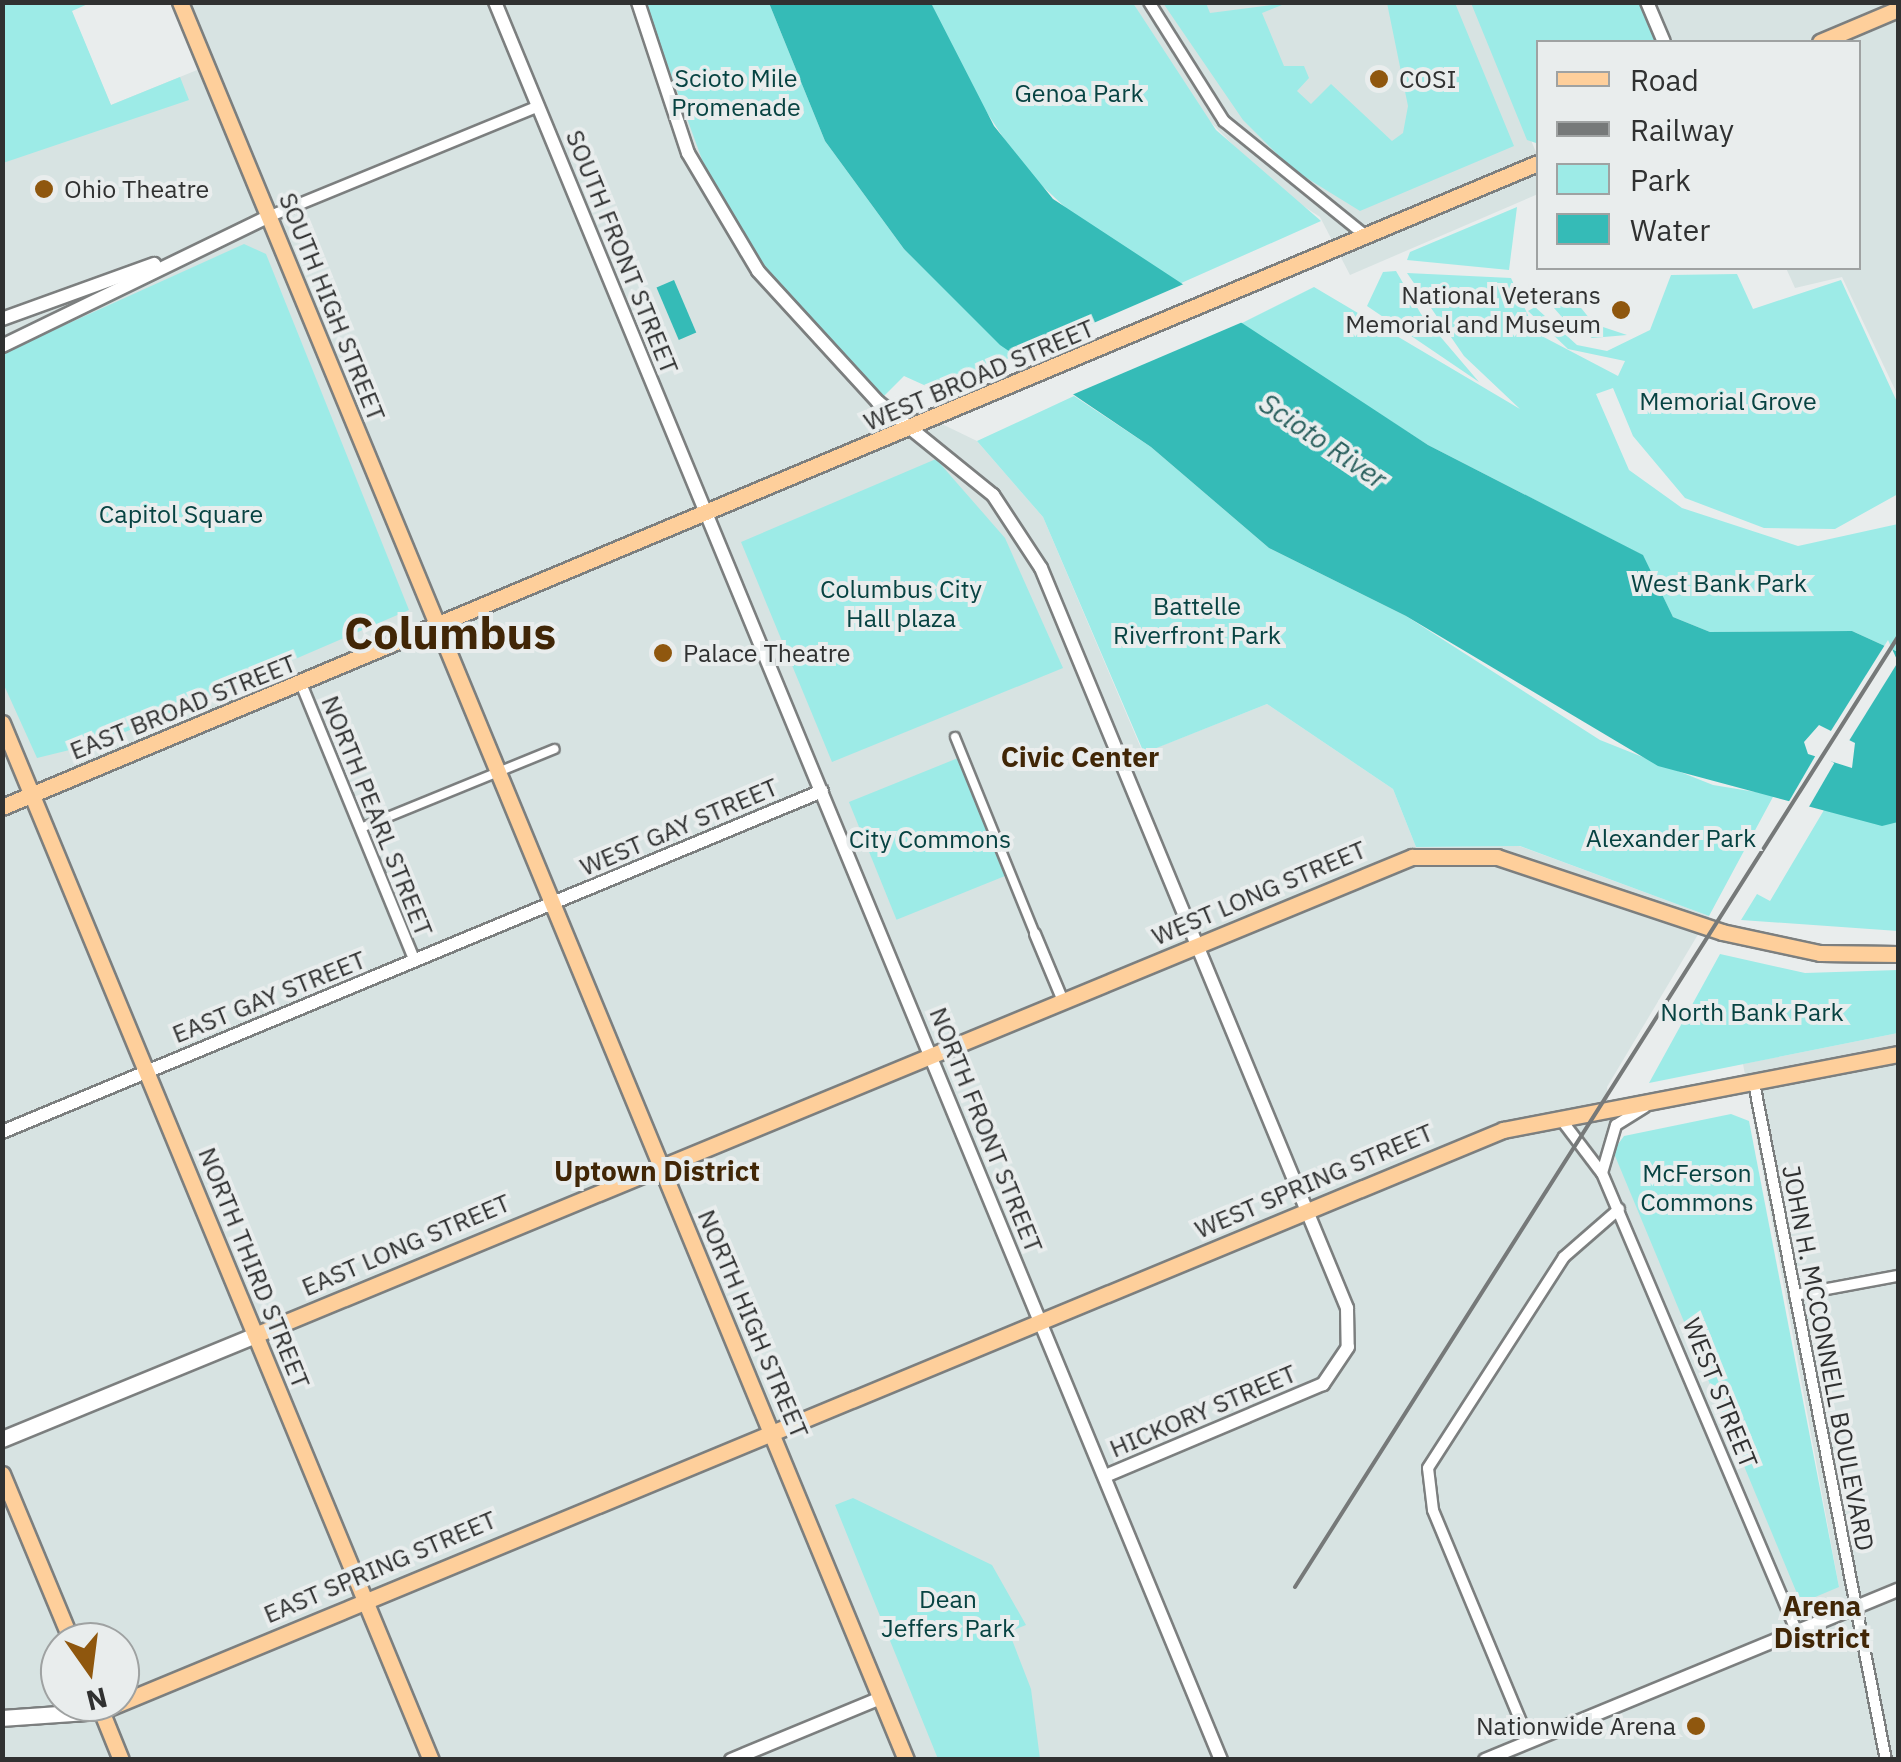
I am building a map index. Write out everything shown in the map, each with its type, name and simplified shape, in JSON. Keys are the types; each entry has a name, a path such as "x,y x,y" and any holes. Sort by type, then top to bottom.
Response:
{"main road":[{"name":"SOUTH HIGH STREET","path":"180,2 438,630"},
{"path":"1825,40 1898,9"},
{"name":"WEST BROAD STREET","path":"438,630 1536,164"},
{"name":"EAST BROAD STREET","path":"2,808 438,630"},
{"name":"NORTH HIGH STREET","path":"438,630 906,1760"},
{"name":"NORTH THIRD STREET","path":"2,723 431,1760"},
{"name":"WEST LONG STREET","path":"661,1166 1402,860 1453,854 1522,863 1736,935 1820,952 1898,954"},
{"name":"WEST SPRING STREET","path":"771,1433 1306,1211 1557,1116 1651,1103 1898,1054"},
{"name":"EAST LONG STREET","path":"2,1439 661,1166"},
{"name":"EAST SPRING STREET","path":"140,1690 771,1433"},
{"path":"2,1474 64,1622"},
{"name":"EAST SPRING STREET","path":"2,1718 40,1713"},
{"path":"106,1722 121,1760"}],"street":[{"name":"SOUTH FRONT STREET","path":"494,2 708,518"},
{"path":"638,2 671,113 747,256 819,344 993,494 1041,568 1306,1211"},
{"path":"1150,2 1224,121 1367,236"},
{"path":"1648,2 1663,40"},
{"path":"2,319 157,264 538,106"},
{"path":"2,346 157,264"},
{"name":"NORTH FRONT STREET","path":"708,518 1222,1760"},
{"name":"NORTH PEARL STREET","path":"302,686 416,961"},
{"path":"955,737 1064,1001"},
{"path":"361,828 555,749"},
{"name":"WEST GAY STREET","path":"552,904 822,791"},
{"name":"EAST GAY STREET","path":"2,1132 552,904"},
{"name":"JOHN H. MCCONNELL BOULEVARD","path":"1754,1083 1886,1760"},
{"path":"1602,1172 1616,1125 1651,1103"},
{"name":"WEST STREET","path":"1557,1116 1602,1172 1796,1631"},
{"path":"1529,1741 1432,1510 1428,1468 1564,1257 1619,1209"},
{"name":"HICKORY STREET","path":"1105,1476 1308,1392 1336,1370 1350,1338 1347,1308 1306,1211"},
{"path":"1796,1295 1898,1276"},
{"path":"1485,1760 1898,1590"},
{"path":"731,1760 881,1698"}],"shaded area":[{"path":"3,3 68,3 111,105 202,68 175,3 645,3 656,45 850,366 884,396 977,441 1043,517 1143,753 1267,704 1393,789 1416,847 1519,846 1709,916 1607,1087 1613,1151 1839,1587 1743,1064 1898,1033 1898,1759 3,1760"},
{"path":"1133,3 1473,3 1536,152 1536,195 1350,275 1320,217 1273,186 1193,104"},
{"path":"1639,3 1898,3 1898,396 1842,277 1795,288 1787,270 1861,270 1861,40 1654,40"}],"green space":[{"path":"2,3 90,3 72,11 111,105 180,77 189,100 3,163"},
{"name":"Scioto Mile Promenade","path":"645,3 769,3 825,141 904,249 1014,356 935,390 904,376 884,396 850,366 764,268 708,176"},
{"name":"Genoa Park","path":"931,3 1133,3 1216,130 1321,221 1179,284 1082,223 1023,168 965,79"},
{"path":"1163,3 1206,3 1210,13 1287,3 1262,13 1284,66 1304,66 1309,78 1297,91 1311,104 1331,84 1392,141 1403,133 1408,106 1387,3 1455,3 1514,146 1360,211 1292,169 1243,120"},
{"path":"1471,3 1639,3 1654,40 1536,40 1536,143 1527,140"},
{"path":"1517,207 1509,270 1407,260 1410,252"},
{"name":"Capitol Square","path":"244,244 266,254 409,610 102,742 37,758 3,683 3,353"},
{"path":"1396,271 1421,314 1479,382 1367,306 1383,272"},
{"path":"1407,273 1511,278 1536,333 1618,376 1625,361 1568,349 1528,311 1535,307 1577,345 1607,351 1650,330 1671,275 1737,274 1753,309 1841,280 1898,404 1898,494 1835,529 1764,528 1685,498 1633,436 1613,388 1596,394 1629,470 1682,508 1798,546 1898,524 1898,652 1852,631 1710,632 1673,617 1642,555 1428,445 1240,324 1314,287 1520,409 1464,356"},
{"path":"1565,288 1594,324 1627,335 1592,338 1568,324 1547,300"},
{"name":"Battelle Riverfront Park","path":"1074,396 1151,447 1269,548 1406,616 1600,740 1713,785 1774,795 1709,916 1520,846 1416,847 1393,789 1267,704 1144,753 1043,517 977,441"},
{"name":"Columbus City Hall plaza","path":"936,459 1005,538 1063,668 832,762 741,542"},
{"name":"City Commons","path":"963,756 1011,874 897,920 849,802"},
{"name":"North Bank Park","path":"1824,810 1898,822 1898,931 1741,920 1757,894 1770,901"},
{"name":"North Bank Park","path":"1720,954 1805,973 1898,970 1898,1033 1649,1083"},
{"name":"McFerson Commons","path":"1731,1114 1749,1121 1839,1587 1801,1603 1613,1151 1624,1136"},
{"name":"Dean Jeffers Park","path":"853,1498 992,1565 1026,1625 1009,1632 1031,1689 1040,1759 938,1759 835,1505"}],"water":[{"name":"Scioto River","path":"769,3 931,3 994,126 1053,199 1428,445 1643,555 1673,617 1710,632 1852,631 1898,652 1898,822 1882,826 1658,766 1406,616 1269,548 1151,447 1000,345 904,249 825,141","holes":["1819,725 1855,743 1852,768 1808,754 1804,742"]},
{"path":"674,280 696,332 679,340 657,287"}],"pier":[{"path":"1186,283 1245,321 1067,397 1010,359"},
{"path":"1888,640 1898,662 1847,744 1829,734"},
{"path":"1817,753 1834,763 1805,814 1788,804"}],"railway":[{"path":"1295,1587 1898,637"}],"place":[{"name":"COSI","path":"1379,79"},
{"name":"Ohio Theatre","path":"44,189"},
{"name":"National Veterans Memorial and Museum","path":"1621,310"},
{"name":"Palace Theatre","path":"663,653"},
{"name":"Nationwide Arena","path":"1696,1726"}],"district":[{"name":"Columbus","path":"450,633"},
{"name":"Civic Center","path":"1080,757"},
{"name":"Uptown District","path":"657,1171"},
{"name":"Arena District","path":"1822,1622"}],"park label":[{"name":"Memorial Grove","path":"1728,401"},
{"name":"West Bank Park","path":"1719,583"},
{"name":"Alexander Park","path":"1671,838"}]}
